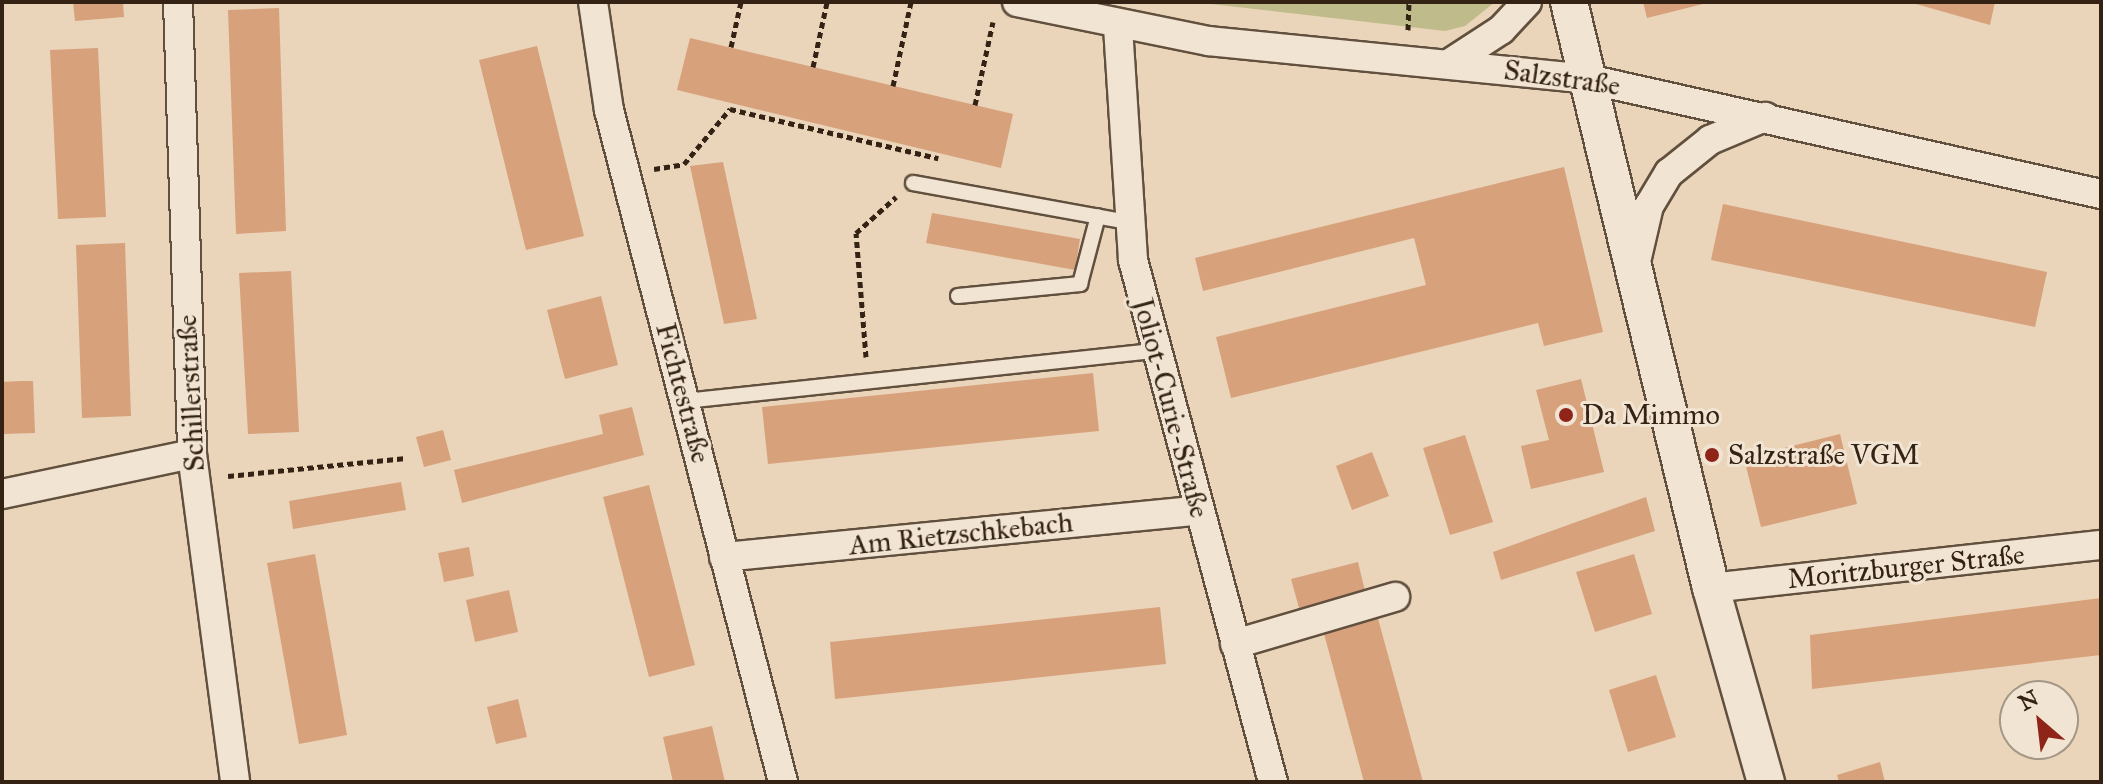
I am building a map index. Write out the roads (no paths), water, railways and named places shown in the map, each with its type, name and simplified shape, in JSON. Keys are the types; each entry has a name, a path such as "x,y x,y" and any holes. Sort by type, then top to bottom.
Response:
{"street":[{"name":"Schillerstraße","path":"178,2 193,468 235,782"},
{"name":"Fichtestraße","path":"593,2 626,173 783,782"},
{"path":"1450,63 1484,43 1527,2"},
{"path":"1569,2 1711,588 1766,782"},
{"name":"Salzstraße","path":"1006,7 1118,27 1588,79 2101,194"},
{"name":"Joliot-Curie-Straße","path":"1118,27 1128,222 1155,351 1273,782"},
{"path":"1635,266 1649,206 1669,173 1710,140 1765,117"},
{"path":"2,494 193,468"},
{"name":"Am Rietzschkebach","path":"724,557 1197,511"},
{"name":"Moritzburger Straße","path":"1711,588 2101,545"},
{"path":"1235,644 1395,597"}],"lane":[{"path":"913,183 1128,222"},
{"path":"958,296 1080,284 1098,216"},
{"path":"685,401 1155,351"}],"place":[{"name":"Da Mimmo","path":"1566,415"},
{"name":"Salzstraße VGM","path":"1712,455"}]}
